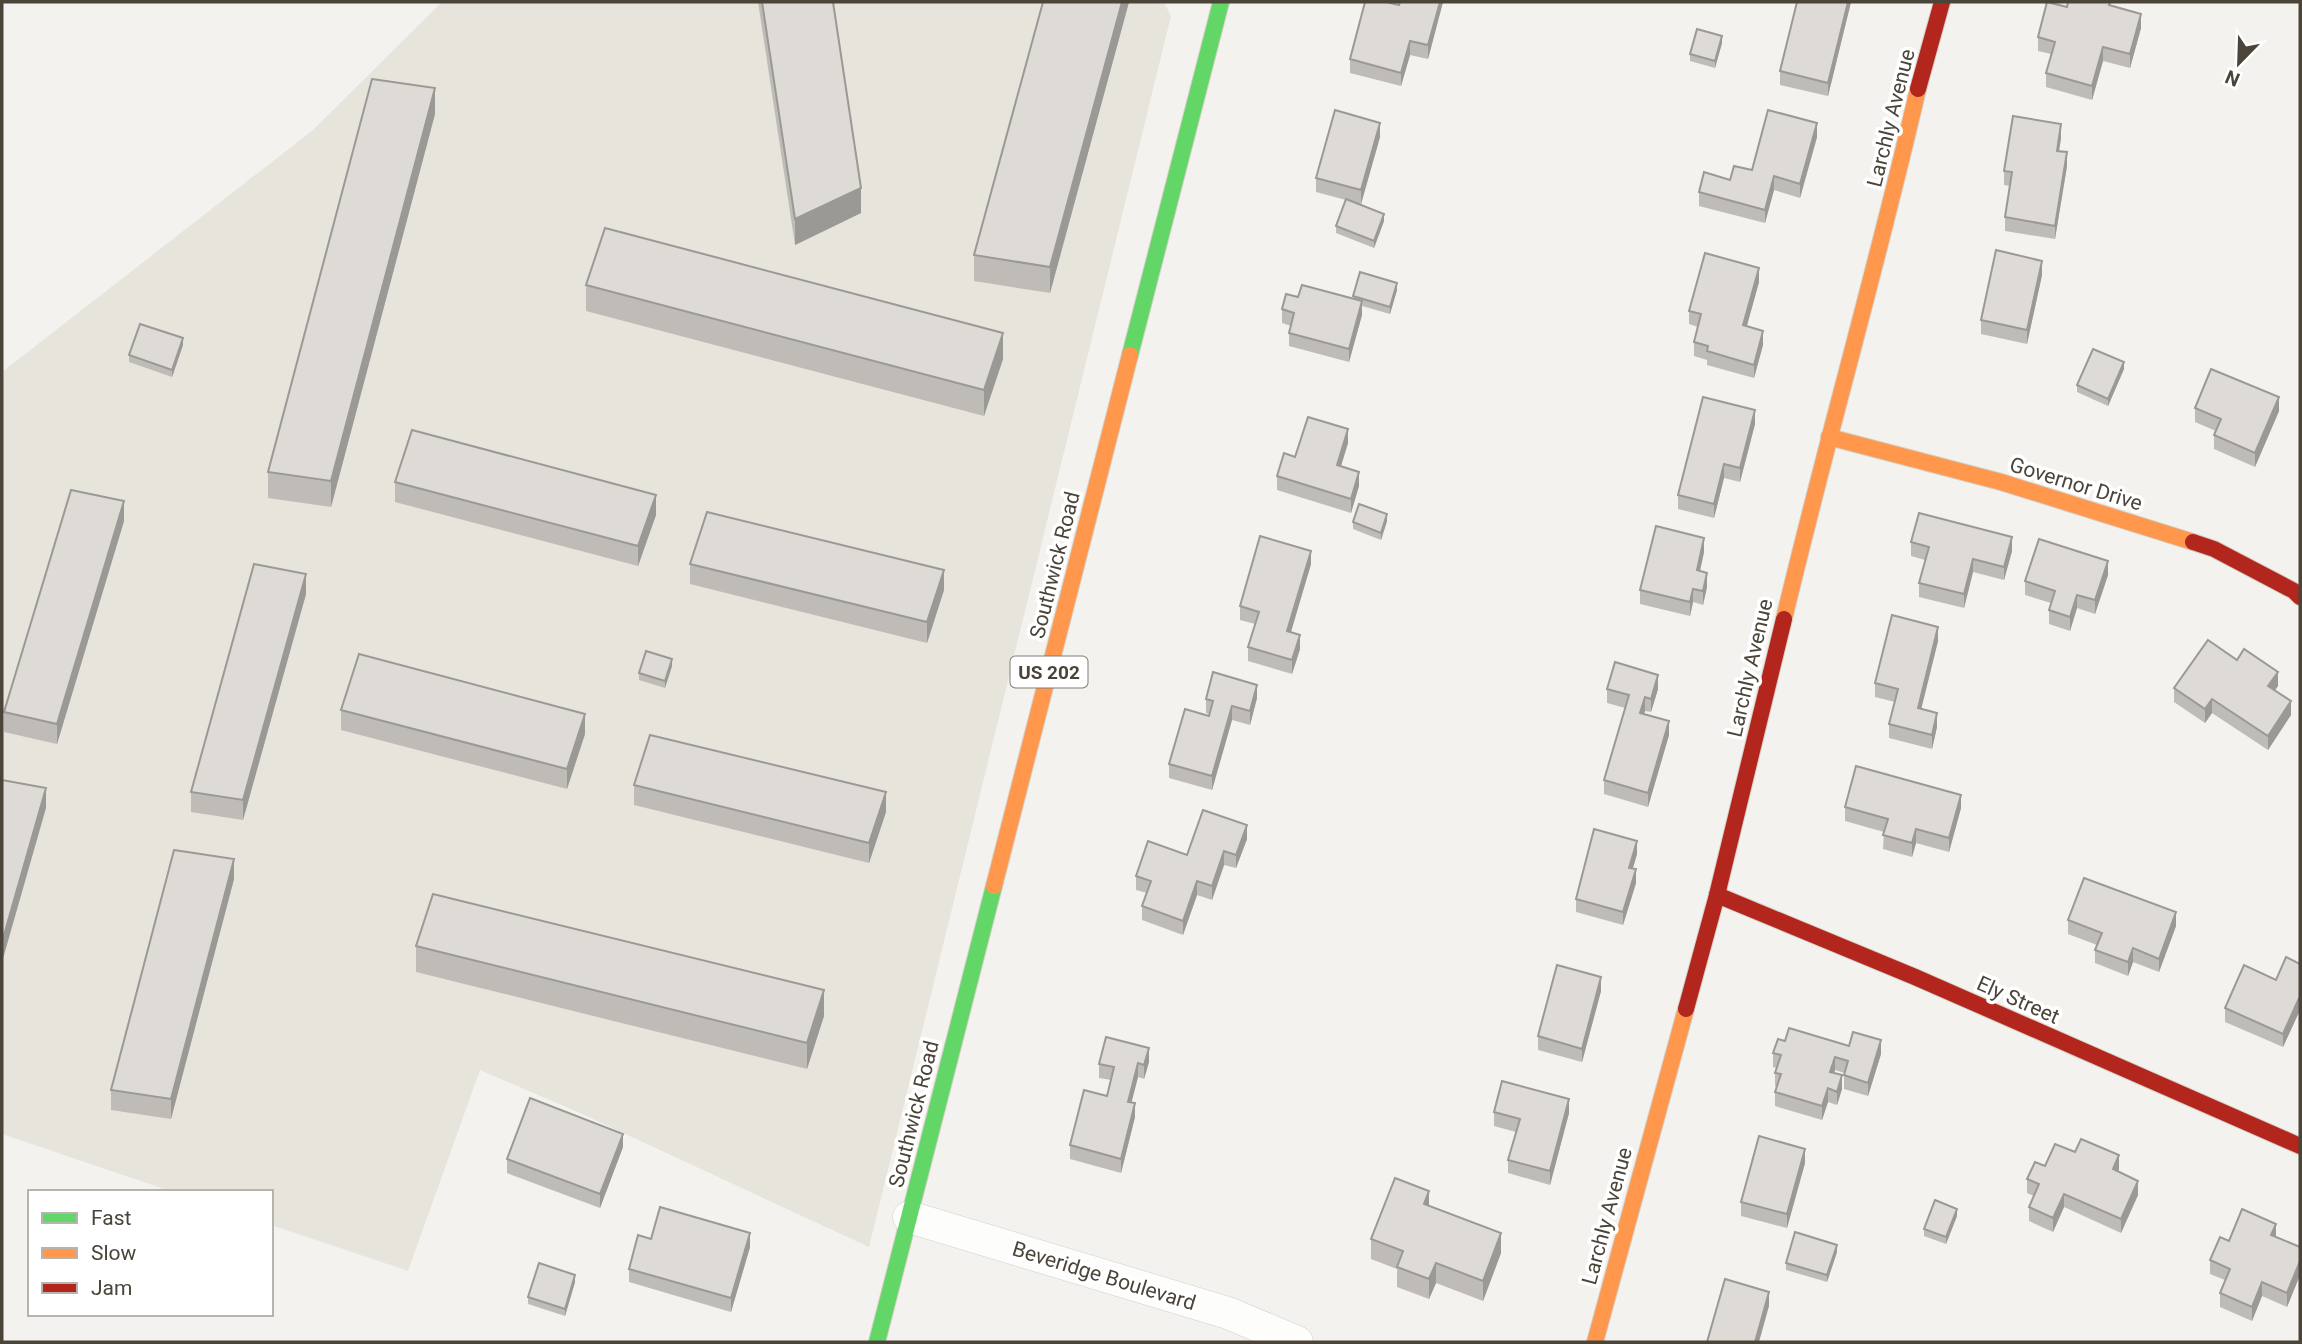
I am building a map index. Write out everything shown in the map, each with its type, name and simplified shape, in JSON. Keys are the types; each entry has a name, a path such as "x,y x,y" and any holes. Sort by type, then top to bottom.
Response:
{"main road":[{"name":"Southwick Road","path":"877,1342 1221,2"},
{"name":"Larchly Avenue","path":"1595,1342 1717,895 1808,518 1886,226 1922,71 1942,2"},
{"name":"Governor Drive","path":"1829,437 2001,482 2214,549 2294,591 2300,597"},
{"name":"Ely Street","path":"1717,895 1927,983 2300,1146"}],"street":[{"name":"Beveridge Boulevard","path":"909,1217 1228,1313 1297,1342"}],"shaded area":[{"path":"442,2 1164,2 1171,16 869,1247 580,1113 480,1070 408,1271 273,1226 273,1190 167,1190 2,1134 2,372 313,130"}],"building":[{"path":"762,2 833,2 861,188 795,219"},
{"path":"1043,2 1122,2 1050,267 974,255"},
{"path":"1365,2 1399,5 1400,2 1440,2 1428,45 1410,41 1401,73 1350,59"},
{"path":"1797,2 1848,2 1828,83 1780,71"},
{"path":"2047,2 2067,7 2068,2 2110,2 2109,5 2141,14 2130,54 2103,47 2092,86 2046,73 2055,42 2038,37"},
{"path":"1697,29 1722,36 1715,61 1690,54"},
{"path":"372,79 435,88 331,481 268,472"},
{"path":"1335,110 1380,123 1361,190 1316,178"},
{"path":"1768,110 1817,123 1800,184 1774,176 1765,210 1699,192 1704,172 1730,180 1734,166 1752,170"},
{"path":"2013,116 2061,124 2057,151 2067,152 2055,226 2005,217 2012,172 2004,171"},
{"path":"1346,199 1384,214 1374,241 1336,226"},
{"path":"605,228 1003,333 984,390 586,285"},
{"path":"1996,250 2042,261 2027,330 1981,320"},
{"path":"1705,253 1759,268 1743,325 1763,331 1754,365 1707,351 1708,346 1694,342 1701,314 1689,311"},
{"path":"1360,272 1397,283 1390,307 1353,296"},
{"path":"1302,285 1362,301 1349,349 1289,333 1294,313 1282,309 1286,294 1298,297"},
{"path":"140,324 183,338 172,370 129,355"},
{"path":"2093,349 2124,362 2108,399 2077,385"},
{"path":"2211,369 2279,397 2255,453 2214,435 2221,419 2195,408"},
{"path":"1703,397 1755,410 1740,468 1724,464 1714,504 1678,495"},
{"path":"1308,417 1348,429 1337,465 1359,472 1351,499 1277,476 1284,453 1295,457"},
{"path":"412,430 656,495 638,546 395,482"},
{"path":"71,490 124,501 57,724 4,712"},
{"path":"1359,504 1387,514 1381,533 1353,522"},
{"path":"707,512 944,570 927,622 690,564"},
{"path":"1919,513 2012,537 2004,567 1973,559 1964,594 1919,583 1929,547 1911,542"},
{"path":"1656,526 1704,538 1697,570 1707,573 1703,591 1693,589 1690,602 1640,590"},
{"path":"1260,536 1311,551 1287,631 1300,635 1292,660 1248,647 1259,612 1240,606"},
{"path":"2039,539 2108,561 2095,600 2077,595 2070,617 2049,610 2055,591 2025,581"},
{"path":"254,564 306,574 243,800 191,792"},
{"path":"1892,615 1938,627 1918,708 1937,713 1932,735 1889,724 1898,689 1875,683"},
{"path":"2208,640 2237,660 2244,649 2278,672 2268,686 2291,701 2268,736 2212,699 2205,709 2174,688"},
{"path":"646,651 672,659 665,681 639,673"},
{"path":"359,654 585,714 567,769 341,710"},
{"path":"1615,662 1658,675 1651,699 1645,697 1640,713 1669,721 1648,793 1604,780 1629,695 1607,689"},
{"path":"1213,672 1257,685 1250,711 1232,706 1212,776 1169,764 1185,709 1209,716 1213,701 1206,699"},
{"path":"650,735 886,792 869,843 634,785"},
{"path":"1856,766 1961,795 1949,838 1916,829 1912,843 1883,835 1888,819 1845,807"},
{"path":"2,780 46,788 2,942"},
{"path":"1203,810 1247,825 1236,855 1224,851 1212,886 1197,881 1183,921 1142,906 1151,881 1136,876 1148,841 1187,855"},
{"path":"1594,829 1637,841 1629,868 1636,869 1623,912 1576,899"},
{"path":"174,850 234,859 171,1099 111,1090"},
{"path":"2084,878 2176,912 2159,959 2133,948 2128,962 2095,950 2102,933 2068,920"},
{"path":"433,894 824,990 807,1043 416,946"},
{"path":"2286,957 2300,964 2300,996 2283,1034 2225,1008 2244,965 2276,980"},
{"path":"1557,965 1601,977 1582,1049 1538,1036"},
{"path":"1789,1028 1849,1046 1853,1032 1881,1040 1868,1083 1844,1075 1848,1061 1835,1057 1830,1072 1842,1075 1837,1092 1828,1088 1822,1106 1775,1092 1781,1074 1775,1073 1781,1055 1773,1053 1778,1039 1785,1041"},
{"path":"1106,1037 1149,1048 1144,1065 1138,1063 1128,1102 1135,1103 1121,1159 1070,1145 1084,1090 1107,1096 1114,1067 1099,1064"},
{"path":"1502,1081 1569,1099 1550,1171 1508,1160 1520,1119 1494,1112"},
{"path":"530,1098 623,1134 600,1194 507,1159"},
{"path":"1759,1136 1805,1149 1787,1214 1741,1202"},
{"path":"2081,1139 2119,1155 2113,1169 2138,1181 2121,1219 2064,1194 2053,1218 2029,1207 2039,1184 2027,1179 2035,1162 2045,1166 2055,1144 2075,1152"},
{"path":"1395,1178 1429,1191 1424,1204 1501,1233 1483,1281 1436,1263 1429,1279 1397,1267 1403,1251 1371,1239"},
{"path":"1935,1200 1957,1209 1946,1237 1924,1229"},
{"path":"660,1207 750,1233 731,1298 629,1269 638,1235 651,1239"},
{"path":"2242,1209 2276,1224 2271,1235 2300,1247 2300,1261 2287,1293 2262,1282 2252,1307 2220,1293 2230,1269 2210,1260 2220,1237 2229,1241"},
{"path":"1795,1232 1837,1245 1827,1275 1786,1263"},
{"path":"539,1263 575,1275 565,1309 528,1297"},
{"path":"1725,1279 1769,1292 1755,1342 1707,1342"}],"traffic: fast":[{"path":"1130,355 1221,2"},
{"path":"877,1342 994,886"}],"traffic: slow":[{"path":"1784,619 1918,89"},
{"path":"994,886 1130,355"},
{"path":"1829,437 2001,482 2193,542"},
{"path":"1595,1342 1686,1009"}],"traffic: jam":[{"path":"1918,89 1942,2"},
{"path":"2193,542 2214,549 2294,591 2300,597"},
{"path":"1686,1009 1717,895 1784,619"},
{"path":"1717,895 1915,977 2300,1146"}]}
